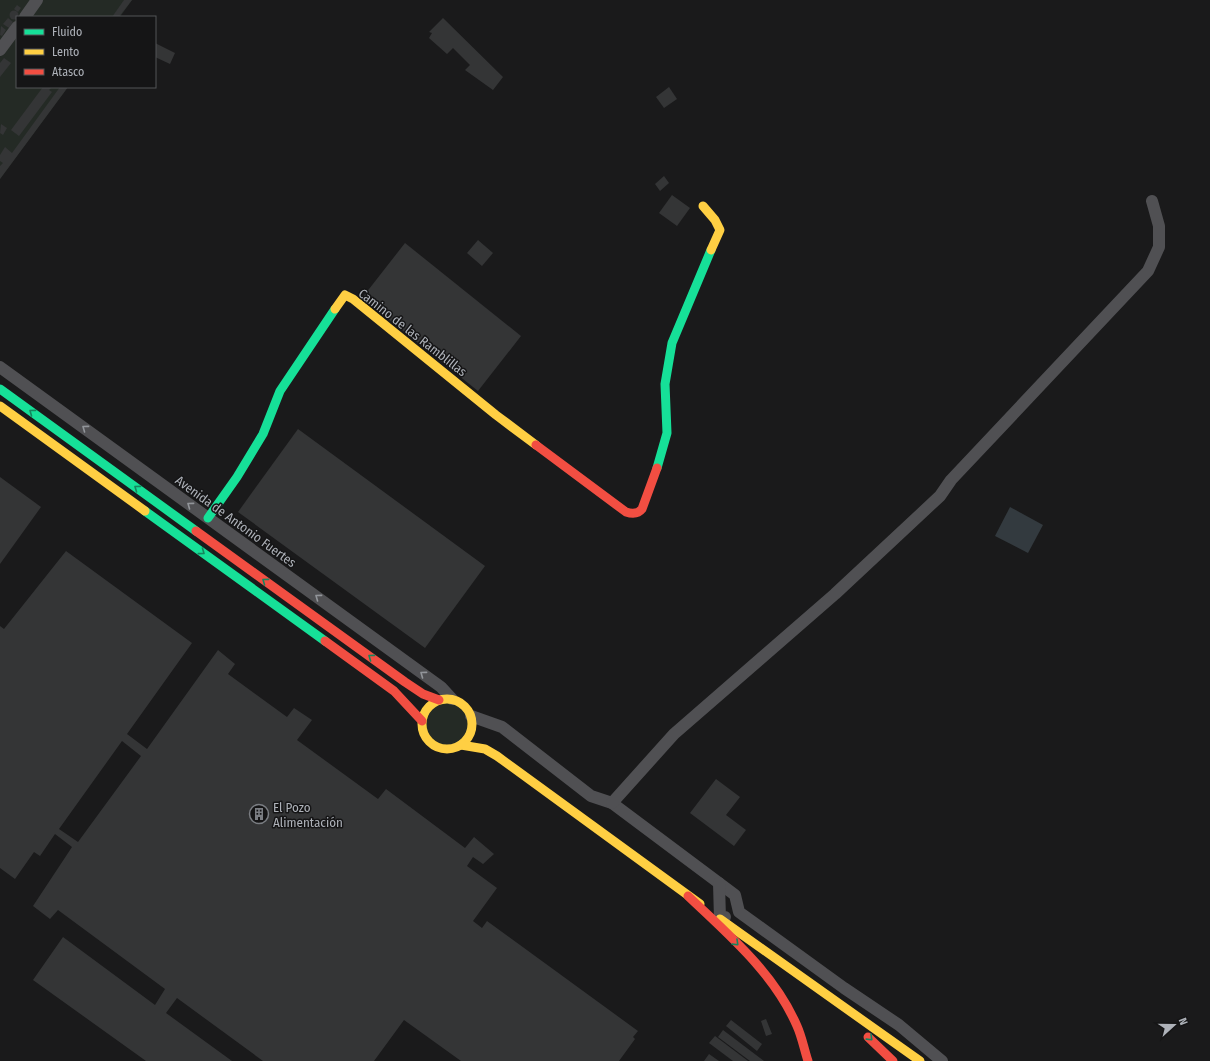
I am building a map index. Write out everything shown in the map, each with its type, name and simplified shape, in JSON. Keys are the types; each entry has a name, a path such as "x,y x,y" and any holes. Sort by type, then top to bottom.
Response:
{"main road":[{"name":"Camino de las Ramblillas","path":"208,518 237,477 263,434 280,391 321,328 345,295 353,299 496,414 626,512 632,514 637,513 642,508 648,497 667,434 665,378 668,356 672,343 720,230 716,220 703,206"},
{"path":"0,389 405,682 423,694 439,700 452,699 461,702 467,708 481,736 497,756"},
{"path":"0,406 394,691 406,702 422,721 426,737 431,743 446,749 461,745 485,749 497,756 688,896 876,1028 920,1061"},
{"path":"422,721 427,708 439,700"},
{"path":"461,745 469,735 472,720"},
{"path":"688,896 761,966 781,995 797,1024 808,1061"},
{"path":"811,982 893,1061"},
{"path":"876,1028 912,1061"}],"street":[{"path":"26,16 37,0"},
{"path":"0,50 16,28"},
{"path":"612,804 674,734 835,594 940,496 951,480 1148,271 1159,247 1159,226 1152,201"},
{"name":"Avenida de Antonio Fuertes","path":"0,367 441,686 452,699"},
{"path":"472,720 502,727 591,796 612,804 735,895 740,912 844,988 899,1025 942,1061"},
{"path":"719,883 720,919 740,912"}],"shaded area":[{"path":"0,0 132,0 121,16 16,16 16,88 67,88 0,179"},
{"path":"1010,507 1043,525 1028,553 995,536"},
{"path":"443,702 451,702 456,703 463,708 468,715 468,733 463,740 456,745 443,746 435,743 428,736 425,728 425,720 428,712 435,705"}],"building":[{"path":"124,0 132,0 120,16 113,16"},
{"path":"17,5 21,8 18,12 14,9"},
{"path":"12,11 16,11 18,13 16,19 12,19 10,17 10,13"},
{"path":"8,18 13,22 9,28 3,24"},
{"path":"443,18 503,77 493,90 465,70 470,65 453,48 447,54 429,38 432,33 429,32"},
{"path":"1,26 6,30 2,36 0,35"},
{"path":"156,44 175,53 170,64 156,57"},
{"path":"4,58 11,63 0,77 0,63"},
{"path":"669,87 677,99 664,108 656,97"},
{"path":"42,88 51,88 49,90 52,92 19,136 11,130"},
{"path":"59,88 67,88 0,179 0,166 3,163 0,161 0,155 5,147 12,153"},
{"path":"1,124 7,128 3,135 0,133"},
{"path":"664,176 669,183 660,191 655,184"},
{"path":"672,195 690,208 677,226 659,213"},
{"path":"478,240 493,253 482,266 467,253"},
{"path":"405,243 521,336 478,391 362,298"},
{"path":"298,429 485,566 425,648 238,512"},
{"path":"0,477 41,507 0,564"},
{"name":"El Pozo Alimentación","path":"66,551 192,643 127,734 147,749 218,650 235,664 228,674 287,717 294,708 312,720 297,740 378,799 386,789 465,848 474,837 494,854 483,864 473,857 467,866 497,888 473,921 482,928 487,921 638,1031 633,1037 635,1039 619,1061 461,1061 404,1020 374,1061 263,1061 177,998 166,1013 232,1061 146,1061 33,980 63,937 155,1005 165,989 58,910 50,919 33,906 72,847 55,834 40,856 34,852 15,879 0,868 0,626 4,629","holes":["122,741 141,756 78,842 59,829"]},
{"path":"716,779 740,797 726,815 746,830 734,846 690,813"},
{"path":"766,1019 772,1034 766,1036 761,1021"},
{"path":"731,1020 762,1044 757,1051 726,1026"},
{"path":"723,1030 764,1061 750,1061 718,1037"},
{"path":"715,1036 748,1061 733,1061 709,1043"},
{"path":"709,1054 719,1061 704,1061"}],"traffic: fast":[{"path":"657,468 667,433 665,384 672,343 711,250"},
{"path":"208,518 237,477 263,434 280,391 335,309"},
{"path":"0,389 196,531"},
{"path":"145,511 325,641"}],"traffic: slow":[{"path":"703,206 715,220 720,230 711,250"},
{"path":"335,309 345,295 353,299 496,415 536,445"},
{"path":"0,406 145,511"},
{"path":"442,699 452,699 465,706 472,719 472,724 472,729 465,742 452,749 442,749 433,745 426,738 422,729 422,719 426,710 433,703 442,699"},
{"path":"461,745 485,749 497,756 700,904"},
{"path":"720,919 920,1061"}],"traffic: jam":[{"path":"536,445 626,512 630,513 637,513 642,509 657,468"},
{"path":"196,531 405,682 423,694 439,700"},
{"path":"325,641 394,691 422,721"},
{"path":"688,896 734,940 776,989 797,1026 808,1061"},
{"path":"868,1037 893,1061"}],"place":[{"name":"El Pozo Alimentación","path":"259,814"}]}
